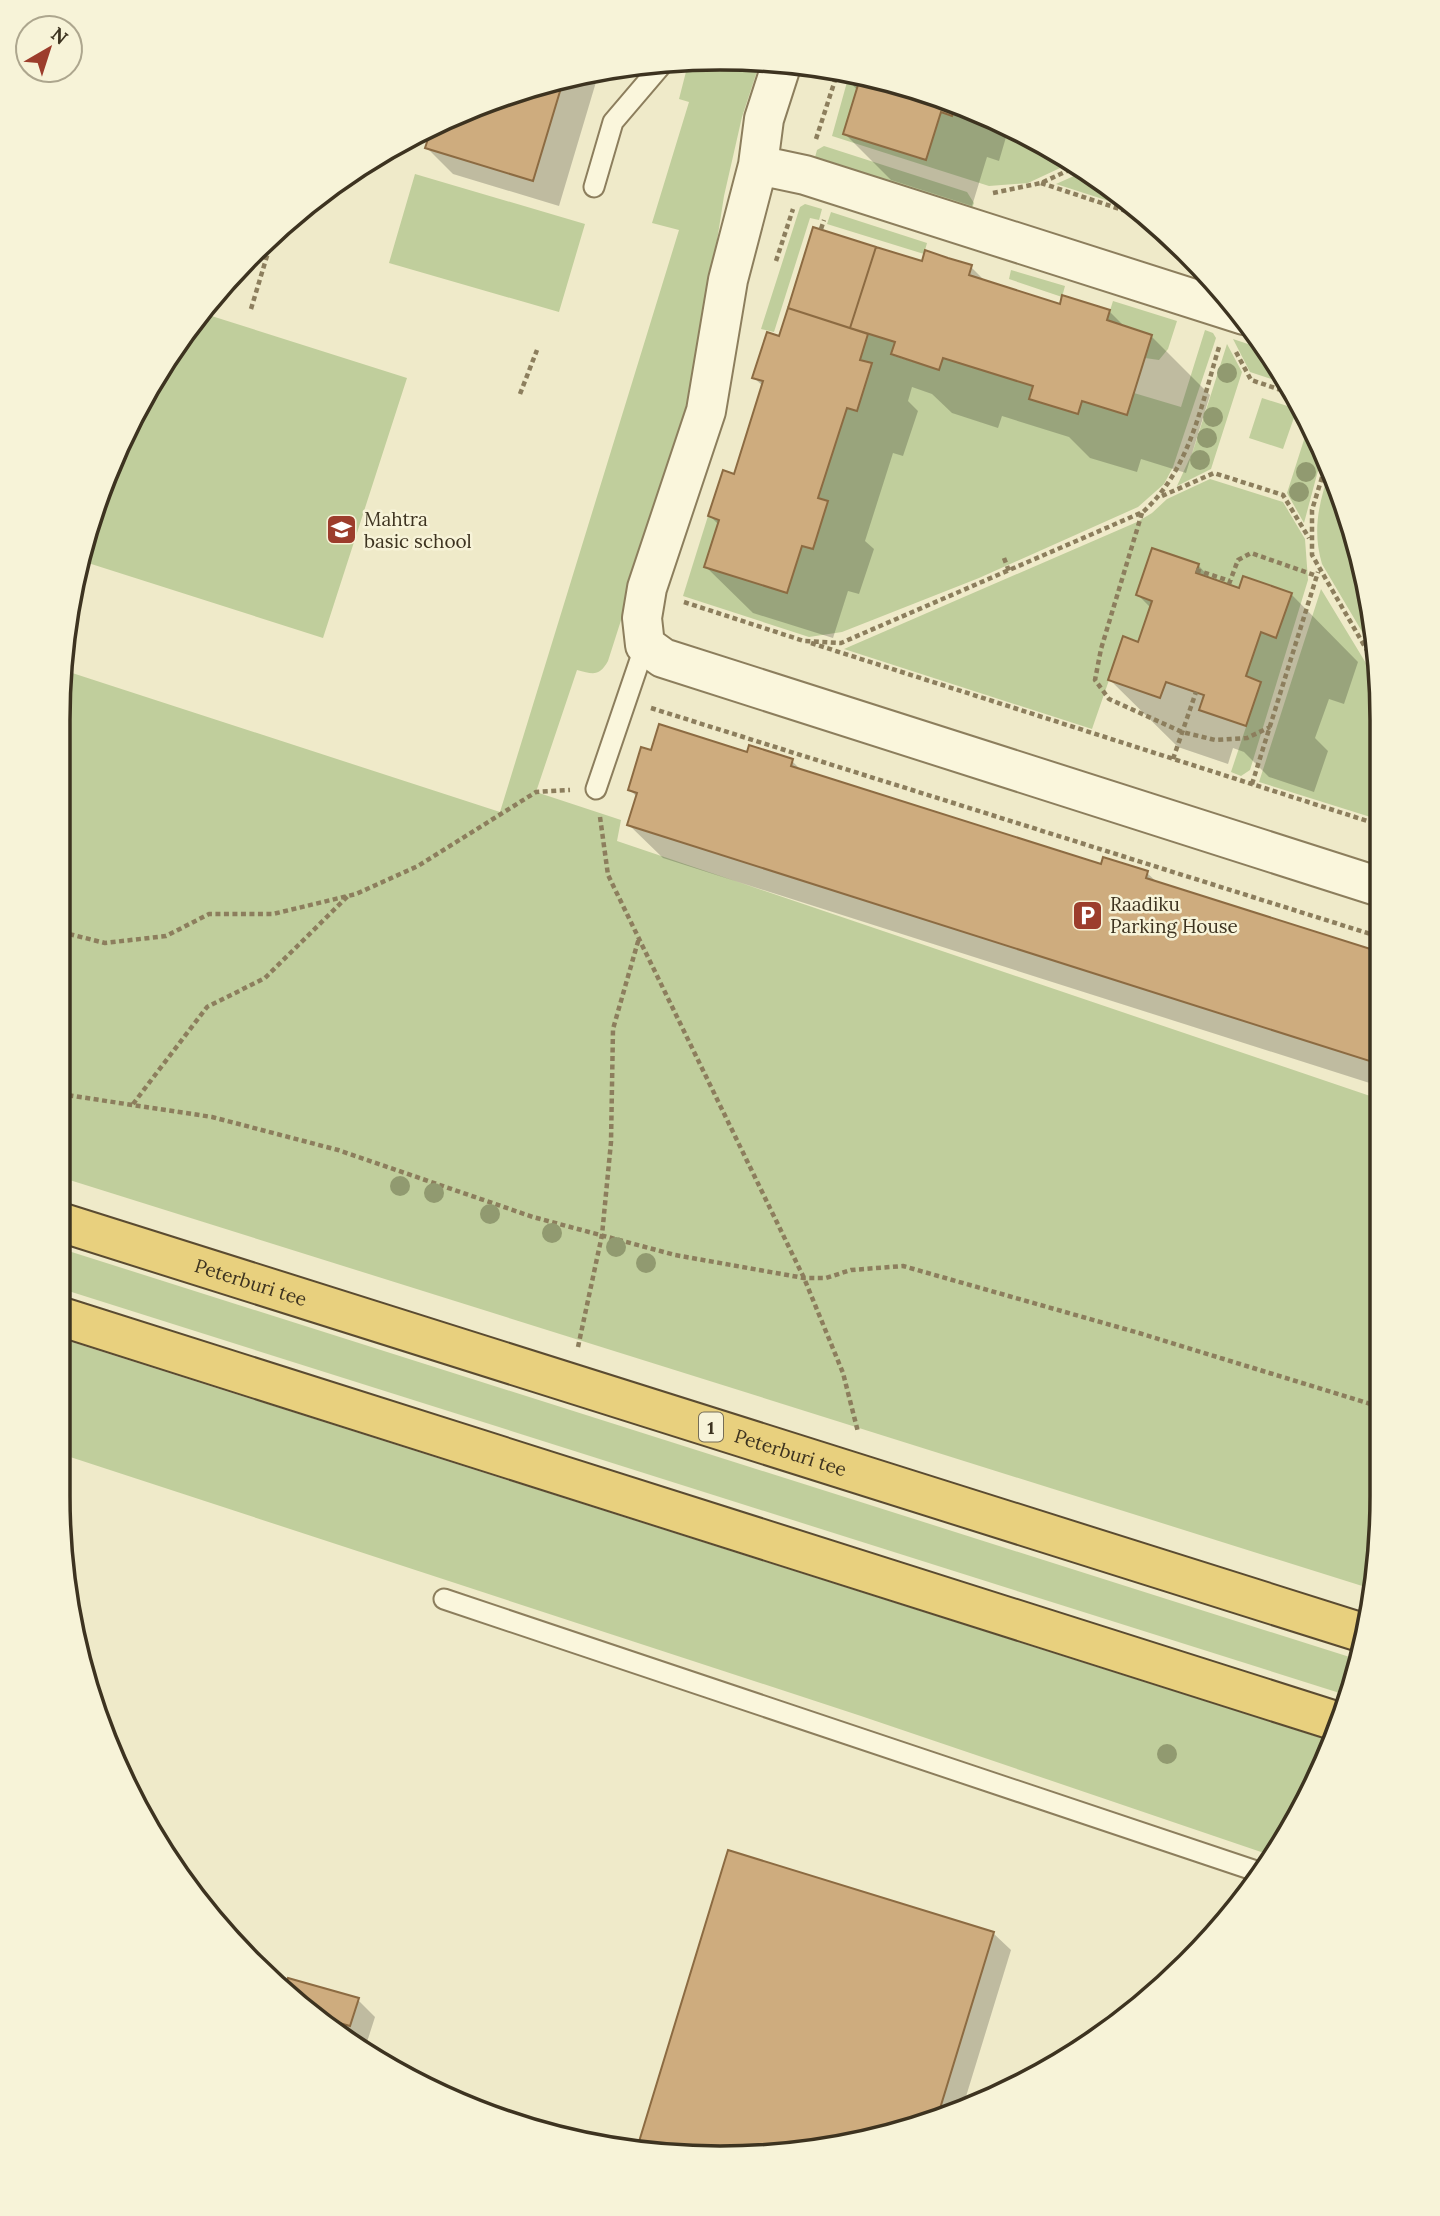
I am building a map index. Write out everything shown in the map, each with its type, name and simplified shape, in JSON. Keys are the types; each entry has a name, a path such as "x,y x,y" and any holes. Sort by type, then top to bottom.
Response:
{"highway":[{"name":"Peterburi tee","path":"70,1225 1356,1631"},
{"path":"70,1319 1330,1720"}],"street":[{"path":"779,73 764,119 758,165 728,280 706,411 647,588 642,618 654,651 1370,884"},
{"path":"758,165 805,175 975,229 1233,336"}],"lane":[{"path":"594,187 613,122 654,74"},
{"path":"596,789 654,651"},
{"path":"444,1599 1251,1869"}],"path":[{"path":"774,268 835,80"},
{"path":"816,139 829,144"},
{"path":"975,229 987,194 1041,183 1067,171"},
{"path":"1041,183 1124,210"},
{"path":"251,309 268,252"},
{"path":"804,642 841,643 1143,512 1170,484 1188,449 1233,336"},
{"path":"1233,336 1251,380 1279,389"},
{"path":"520,394 537,350"},
{"path":"1158,498 1214,473 1283,495 1310,540 1318,573 1366,650"},
{"path":"1310,540 1312,510 1323,475"},
{"path":"1143,512 1101,649 1095,680 1109,699 1182,732 1215,740 1247,738 1270,727"},
{"path":"1196,570 1230,583 1238,560 1251,553 1318,573"},
{"path":"1004,558 1009,571"},
{"path":"1252,784 1318,573"},
{"path":"1370,822 681,601 654,651 647,707 787,754 1370,934"},
{"path":"1173,759 1196,692"},
{"path":"70,934 105,943 166,936 209,914 274,914 349,895 418,866 536,792 596,789 608,874 804,1278 842,1373 870,1477"},
{"path":"1139,868 1141,862"},
{"path":"132,1104 207,1006 265,978 349,895"},
{"path":"570,1382 602,1235 611,1142 613,1029 639,938"},
{"path":"70,1095 212,1117 338,1150 533,1217 675,1255 804,1278 825,1278 851,1270 903,1266 1139,1333 1370,1404"}],"green space":[{"path":"686,71 757,71 742,117 724,196 705,318 685,420 608,661 602,670 595,673 577,670 536,792 621,820 617,841 1370,1096 1370,1496 1369,1539 1363,1586 70,1180 72,673 500,812 679,230 652,223 689,102 679,99"},
{"path":"847,82 858,85 844,134 925,160 941,112 952,115 953,113 1007,137 1061,167 1028,183 989,186 832,136"},
{"path":"824,146 967,192 974,203 971,211 814,161 817,150"},
{"path":"415,174 585,224 559,312 389,263"},
{"path":"1074,176 1114,203 1056,184"},
{"path":"805,204 822,209 819,220 810,218 774,332 761,329 800,207"},
{"path":"831,212 927,243 924,254 827,224"},
{"path":"1011,270 1065,286 1062,297 1009,279"},
{"path":"1113,301 1177,321 1168,349 1159,360 1145,358 1152,335 1107,320"},
{"path":"211,316 407,378 323,638 89,563 104,511 137,433 157,395"},
{"path":"1205,330 1213,333 1216,338 1173,467 1164,484 1138,507 979,578 842,632 809,637 683,596 708,516 719,520 704,567 787,593 802,546 813,549 828,502 818,498 847,408 857,411 872,364 860,360 868,334 895,342 891,355 939,370 943,358 1033,386 1029,399 1077,414 1082,401 1126,415 1134,393 1181,407"},
{"path":"1233,339 1250,345 1273,379 1250,372"},
{"path":"1227,344 1242,372 1211,469 1177,486 1193,451"},
{"path":"1262,398 1289,407 1294,417 1283,449 1249,438"},
{"path":"1305,437 1319,467 1304,523 1287,493"},
{"path":"1210,479 1283,502 1305,539 1308,580 1250,770 1241,776 1231,772 1261,682 1246,676 1261,632 1276,638 1292,593 1244,576 1239,588 1196,573 1198,564 1152,548 1136,595 1152,601 1138,642 1124,637 1092,729 844,649 1137,522 1167,499"},
{"path":"1326,484 1348,552 1364,635 1322,564 1317,528"},
{"path":"1321,589 1368,666 1370,817 1259,782"},
{"path":"70,1251 1350,1657 1340,1693 70,1291"},
{"path":"70,1341 1323,1739 1283,1821 1263,1853 861,1716 70,1457"}],"building":[{"path":"847,82 888,92 953,113 952,116 941,112 926,160 843,134 858,85"},
{"path":"560,90 533,181 425,148 428,140 471,119"},
{"path":"813,227 876,247 850,328 788,308"},
{"path":"876,247 922,261 925,250 972,265 969,275 1060,304 1062,295 1110,310 1107,320 1152,335 1127,415 1082,401 1078,414 1029,399 1033,386 943,358 939,370 891,354 895,342 850,328"},
{"path":"788,308 868,334 860,360 872,363 857,411 847,408 818,498 828,501 813,549 802,546 787,593 704,567 719,520 708,516 723,470 734,474 763,381 752,378 767,332 779,336"},
{"path":"1152,548 1199,564 1196,573 1239,588 1243,576 1292,593 1276,638 1261,632 1246,676 1261,682 1246,726 1199,710 1204,695 1166,682 1160,698 1108,680 1123,636 1138,642 1152,601 1136,595"},
{"name":"Raadiku Parking House","path":"659,724 747,752 749,745 793,759 791,766 1101,864 1103,857 1148,871 1146,878 1370,949 1370,1061 627,825 637,793 628,790 641,747 651,750"},
{"path":"728,1850 994,1932 940,2108 847,2134 763,2145 677,2145 639,2141"},
{"path":"288,1978 359,1998 350,2026 341,2023 324,2012 287,1981"}],"place":[{"name":"Mahtra basic school","path":"341,530"},
{"name":"Raadiku Parking House","path":"1087,915"}]}
